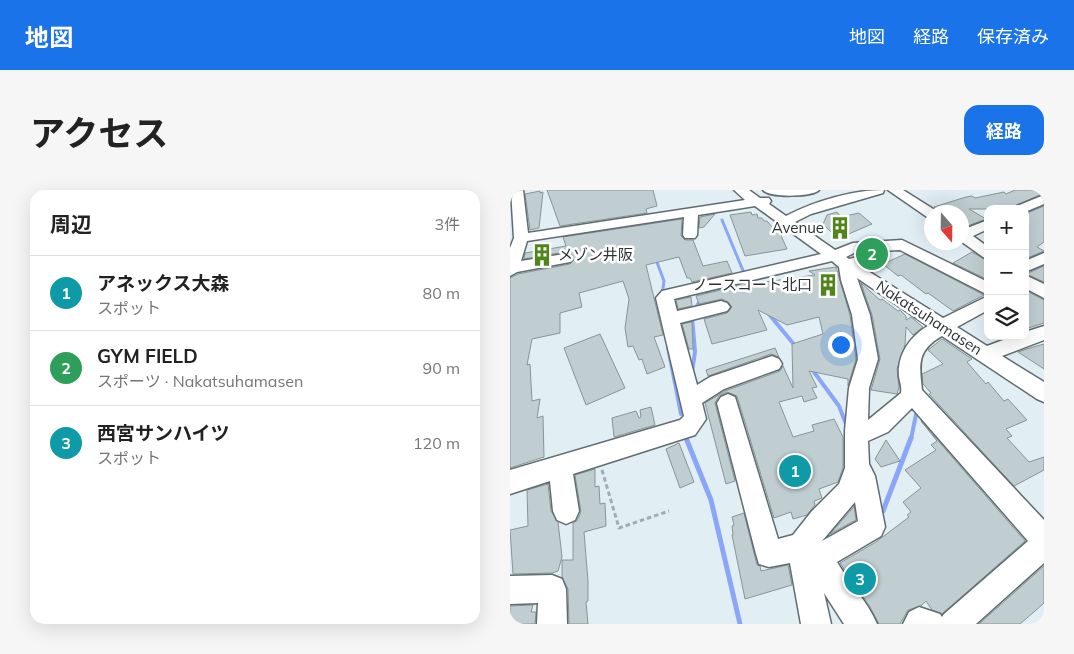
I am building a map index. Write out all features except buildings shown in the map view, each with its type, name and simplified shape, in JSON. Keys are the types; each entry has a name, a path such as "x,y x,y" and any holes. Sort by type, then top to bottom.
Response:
{"street":[{"name":"Nakatsuhamasen","path":"740,190 760,196 787,220 946,324 1044,393"},
{"path":"521,238 691,213 773,192 813,190"},
{"path":"787,220 806,211 878,190"},
{"path":"894,190 924,209"},
{"path":"515,191 521,238 511,262 564,259"},
{"path":"1029,210 1044,199"},
{"path":"690,235 691,213"},
{"path":"647,219 653,237"},
{"path":"969,232 984,226"},
{"path":"969,240 984,251"},
{"path":"816,624 808,557 821,520 848,492 857,468 856,431 859,388 868,360 862,315 849,280 846,258 853,248 902,245 984,287"},
{"path":"510,482 688,428 695,419 665,298 668,295 846,258"},
{"path":"1029,265 1044,258"},
{"path":"1029,283 1044,292"},
{"path":"856,431 868,431 880,425 910,397 910,362 916,346 928,335 946,324 984,304"},
{"path":"671,319 721,307"},
{"path":"989,353 1044,333"},
{"name":"Nakatsuhamasen","path":"989,353 1044,382"},
{"path":"690,400 717,382 772,364"},
{"path":"911,392 1044,539"},
{"path":"728,404 769,554 808,557 872,527 862,476 857,468"},
{"path":"560,466 566,511"},
{"path":"954,624 1044,545"},
{"path":"808,557 839,592 862,624"},
{"path":"510,590 552,589 552,624"},
{"path":"918,624 930,624"}],"path":[{"path":"597,455 619,528 669,511"}],"waterway":[{"path":"722,220 744,273"},
{"path":"655,257 664,281 662,295"},
{"path":"702,298 713,288"},
{"path":"694,311 703,296"},
{"path":"768,313 797,348"},
{"path":"692,317 695,352 692,372"},
{"path":"668,347 681,414"},
{"path":"811,368 839,406 846,424"},
{"path":"911,439 917,410"},
{"path":"686,438 711,500 740,624"},
{"path":"878,514 883,511 911,438"}],"place":[{"name":"Avenue","path":"840,228"},
{"name":"GYM FIELD","path":"872,254"},
{"name":"メゾン井阪","path":"542,255"},
{"name":"ノースコート北口","path":"828,285"},
{"name":"アネックス大森","path":"795,471"},
{"name":"西宮サンハイツ","path":"860,579"}]}
